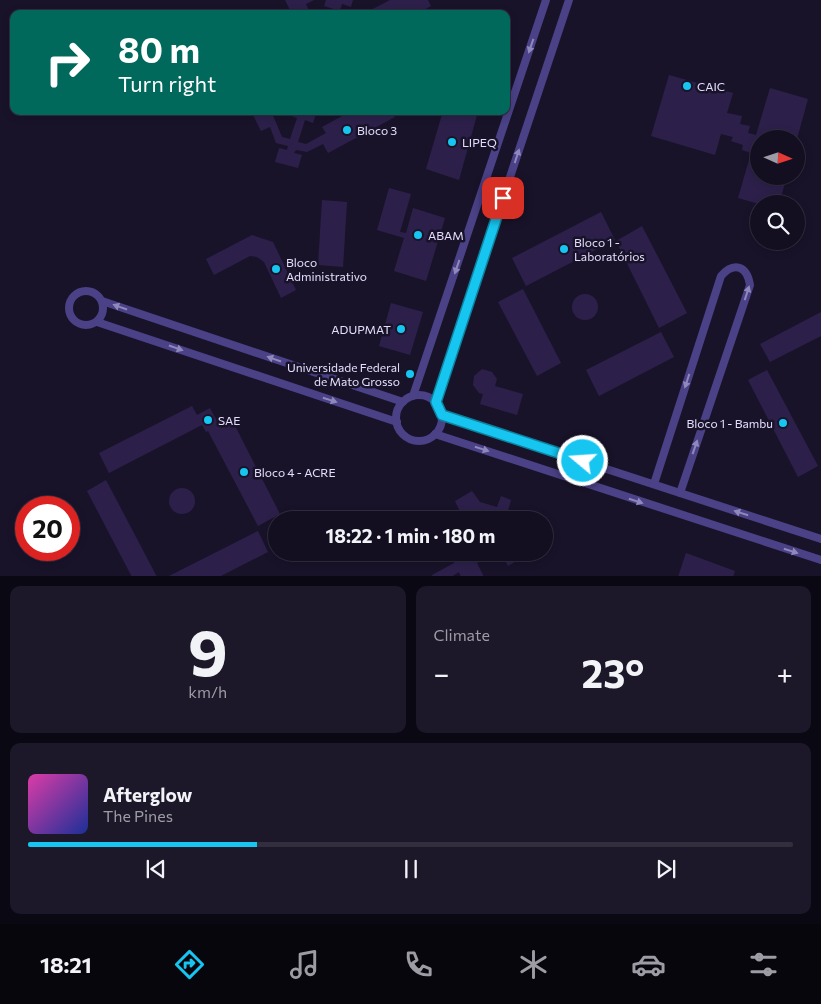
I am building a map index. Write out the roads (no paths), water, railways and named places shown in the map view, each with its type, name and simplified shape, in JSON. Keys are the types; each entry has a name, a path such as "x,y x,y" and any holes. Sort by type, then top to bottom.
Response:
{"lane":[{"path":"510,107 546,0"},
{"path":"436,402 569,0"},
{"path":"413,396 507,115"},
{"path":"654,484 721,276 727,269 735,267 743,269 748,275 750,285 680,493"},
{"path":"102,301 103,313 97,322 87,326 76,322 70,313 70,302 77,293 88,290 94,292 102,301 403,402"},
{"path":"97,322 397,422"},
{"path":"413,396 429,398 436,402 442,415 441,424 436,434 427,440 413,441 401,433 397,422 397,412 403,402 413,396"},
{"path":"442,415 821,539"},
{"path":"436,434 821,560"}],"place":[{"name":"CAIC","path":"687,86"},
{"name":"Bloco 3","path":"347,130"},
{"name":"LIPEQ","path":"452,142"},
{"name":"ABAM","path":"418,235"},
{"name":"Bloco 1 - Laboratórios","path":"564,249"},
{"name":"Bloco Administrativo","path":"276,269"},
{"name":"ADUPMAT","path":"401,329"},
{"name":"Universidade Federal de Mato Grosso","path":"410,374"},
{"name":"SAE","path":"208,420"},
{"name":"Bloco 1 - Bambu","path":"783,423"},
{"name":"Bloco 4 - ACRE","path":"244,472"}]}
